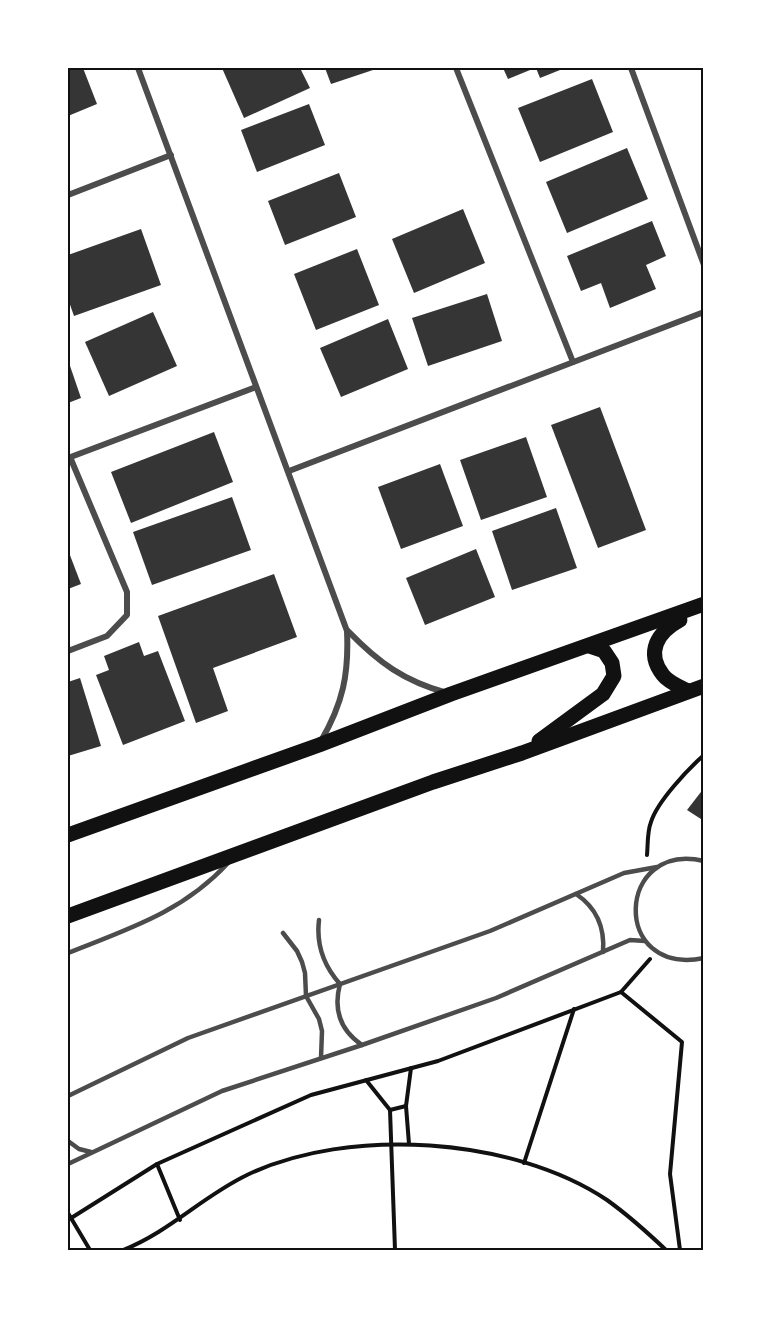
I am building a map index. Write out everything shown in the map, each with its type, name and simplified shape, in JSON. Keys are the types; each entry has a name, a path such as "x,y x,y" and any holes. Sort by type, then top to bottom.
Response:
{"main road":[{"path":"68,835 319,745 451,694 704,606"},
{"path":"688,691 664,677 655,660 656,646 665,628 704,606"},
{"path":"522,753 603,694 614,676 612,663 603,651 589,646"},
{"path":"68,916 433,782 522,753 704,686"},
{"path":"68,846 139,809"},
{"path":"68,907 83,910"}],"street":[{"path":"138,68 347,631 349,661 344,690 334,719 319,745"},
{"path":"456,68 573,362"},
{"path":"631,68 704,265"},
{"path":"68,195 171,156"},
{"path":"289,471 704,312"},
{"path":"68,651 107,636 127,615 127,592 69,458 256,387"},
{"path":"347,631 369,653 394,672 421,685 451,694"}],"lane":[{"path":"68,953 156,918 185,902 214,878 236,855"},
{"path":"68,1096 188,1038 490,931 624,873 657,867 673,860 690,858 704,861"},
{"path":"657,867 644,879 637,894 634,910 637,926 645,941 657,952 672,959 688,961 704,958"},
{"path":"576,894 586,900 599,918 604,940 603,952"},
{"path":"319,920 321,955 326,966 340,984"},
{"path":"283,933 297,951 302,962 306,996 316,1013 322,1032 321,1058"},
{"path":"68,1164 222,1091 496,998 630,940 645,941"},
{"path":"340,984 337,996 339,1019 344,1029 362,1045"},
{"path":"68,1140 80,1149 91,1152"}],"path":[{"path":"645,868 651,822 660,806 690,767 704,755"},
{"path":"90,1251 68,1217 157,1164 311,1095 438,1061 621,992 657,952"},
{"path":"621,992 682,1042 669,1174 680,1251"},
{"path":"524,1163 574,1009"},
{"path":"409,1144 406,1106 411,1068"},
{"path":"366,1080 390,1110 395,1251"},
{"path":"390,1110 406,1106"},
{"path":"123,1251 146,1241 180,1220 216,1192 249,1174 302,1155 374,1145 409,1144 481,1152 524,1163 569,1180 606,1200 646,1231 664,1250"},
{"path":"157,1164 180,1220"}],"building":[{"path":"68,68 83,68 97,104 68,116"},
{"path":"222,68 300,68 310,88 244,118"},
{"path":"325,68 379,68 331,84"},
{"path":"503,68 535,68 508,79"},
{"path":"536,68 565,68 540,78"},
{"path":"592,79 613,132 540,162 518,108"},
{"path":"309,104 325,145 257,172 241,130"},
{"path":"627,148 648,199 567,233 546,182"},
{"path":"339,173 356,217 285,245 268,201"},
{"path":"463,209 485,263 414,293 392,239"},
{"path":"652,221 666,256 646,265 656,289 610,308 601,283 581,291 567,256"},
{"path":"141,229 161,285 74,316 68,299 68,255"},
{"path":"357,249 379,305 316,330 294,274"},
{"path":"487,294 502,341 428,366 412,318"},
{"path":"153,312 177,366 109,396 85,342"},
{"path":"388,319 408,369 341,397 320,348"},
{"path":"68,360 81,398 68,403"},
{"path":"600,407 646,530 598,548 551,425"},
{"path":"214,432 233,482 131,523 111,472"},
{"path":"526,437 547,497 481,520 460,460"},
{"path":"440,464 463,526 401,549 378,487"},
{"path":"232,497 251,550 152,585 133,532"},
{"path":"556,508 577,568 512,590 492,531"},
{"path":"476,549 495,597 425,625 406,578"},
{"path":"68,550 81,584 68,589"},
{"path":"274,574 297,637 213,668 228,711 196,723 158,616"},
{"path":"139,642 144,656 158,651 185,721 123,745 96,675 109,670 104,656"},
{"path":"80,678 101,746 68,756 68,682"},
{"path":"704,788 704,821 687,810"}]}
